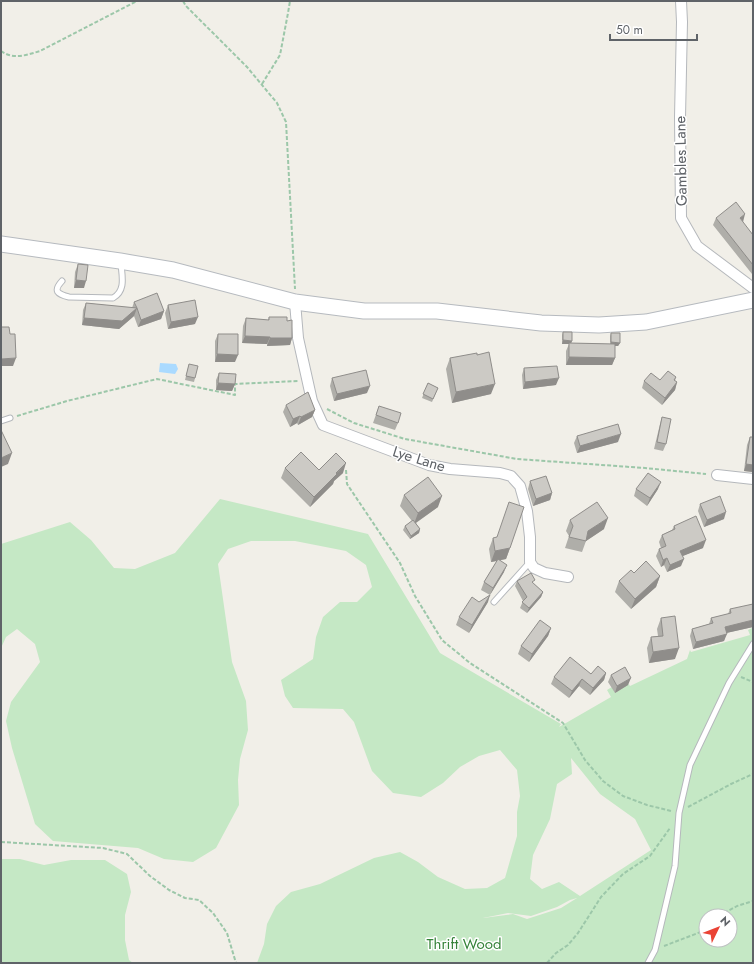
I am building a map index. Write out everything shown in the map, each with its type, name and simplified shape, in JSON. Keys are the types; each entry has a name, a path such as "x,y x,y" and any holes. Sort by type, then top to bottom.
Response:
{"main road":[{"path":"1,244 173,270 295,302 364,312 437,311 541,323 599,324 646,322 753,300"}],"street":[{"name":"Gambles Lane","path":"681,1 681,218 697,246 753,288"},
{"name":"Lye Lane","path":"295,302 298,338 307,381 312,401 324,425 422,462 450,469 500,473 512,476 520,486 527,511 530,537 530,562"},
{"path":"717,475 753,479"},
{"path":"530,562 534,568 545,573 568,577"}],"lane":[{"path":"62,281 57,287 57,290 58,293 63,296 113,298 120,293 122,288 120,261"},
{"path":"1,421 10,418"},
{"path":"494,602 530,562"},
{"path":"648,963 655,950 675,866 679,813 690,765 734,674 753,644"}],"path":[{"path":"1,52 6,55 13,56 27,55 40,51 138,1"},
{"path":"183,1 186,6 262,84 277,103 286,122 295,282"},
{"path":"262,84 280,55 290,1"},
{"path":"10,418 157,379 235,395 235,384 307,381"},
{"path":"312,401 354,424 405,439 518,460 645,468 717,475"},
{"path":"346,470 347,484 400,563 415,596 442,640 470,663 563,722 585,760 603,781 623,796 647,805 679,813"},
{"path":"734,674 753,682"},
{"path":"547,963 556,953 568,945 578,933 601,897 623,874 650,856 679,813 724,787 753,774"},
{"path":"1,842 103,848 127,854 150,876 169,890 185,898 199,900 213,913 227,933 236,963"},
{"path":"733,908 753,901"},
{"path":"655,950 698,933"}],"green space":[{"name":"Thrift Wood","path":"220,499 368,534 440,653 561,724 559,727 611,697 607,690 625,679 630,686 687,659 690,650 691,652 750,635 748,630 752,628 753,625 753,963 257,963 264,944 267,924 276,906 291,892 320,884 374,858 400,852 418,862 438,877 465,889 487,888 505,878 517,836 517,812 520,796 517,770 500,750 479,756 460,767 443,783 421,797 393,793 372,771 354,722 343,709 293,708 285,696 281,680 313,659 316,637 323,617 340,602 357,602 372,587 366,565 346,551 295,541 251,541 228,549 218,564 232,662 246,701 248,730 240,759 238,780 239,805 216,848 193,862 164,859 138,848 53,841 35,824 12,748 6,721 11,702 40,662 35,644 17,629 6,637 1,648 1,544 70,522 91,540 114,568 135,569 175,553","holes":["571,758 600,794 635,819 651,850 580,896 559,882 542,889 530,879 533,855 550,819 557,784 572,774","577,898 561,908 527,919 513,914 483,918 508,913 531,916"]},
{"path":"1,859 20,859 44,865 71,860 105,860 127,874 131,892 125,915 125,940 129,960 133,963 1,963"}],"water":[{"path":"160,363 176,364 178,369 175,374 159,372"}],"building":[{"path":"736,202 745,214 740,218 753,235 753,265 716,218"},
{"path":"78,264 88,265 86,281 76,280"},
{"path":"157,293 164,311 141,320 134,302"},
{"path":"195,300 198,317 171,322 168,305"},
{"path":"86,303 137,308 122,321 84,318"},
{"path":"269,317 287,317 287,321 292,320 292,338 245,336 246,318 269,320"},
{"path":"1,327 9,327 10,334 15,334 16,358 1,359"},
{"path":"563,332 572,332 572,341 563,340"},
{"path":"611,333 620,333 620,343 611,342"},
{"path":"218,334 238,334 238,355 217,354"},
{"path":"569,343 615,344 615,358 569,357"},
{"path":"489,352 495,384 456,392 450,358"},
{"path":"189,364 198,366 195,378 186,376"},
{"path":"557,366 559,378 525,382 524,368"},
{"path":"366,370 370,386 337,394 332,378"},
{"path":"668,371 676,377 674,380 677,382 665,398 644,381 651,373 660,380"},
{"path":"219,373 236,374 235,384 218,383"},
{"path":"428,383 438,388 433,399 423,394"},
{"path":"308,392 315,410 293,419 286,405"},
{"path":"379,406 401,413 398,423 376,415"},
{"path":"662,417 671,419 666,444 657,442"},
{"path":"618,424 621,434 580,446 577,436"},
{"path":"1,430 12,453 1,458"},
{"path":"750,437 753,437 753,465 746,464"},
{"path":"301,452 319,470 336,453 346,463 314,497 285,468"},
{"path":"648,473 661,482 650,498 636,489"},
{"path":"546,476 552,493 536,499 530,481"},
{"path":"428,477 442,496 418,513 404,495"},
{"path":"720,496 726,512 707,520 700,504"},
{"path":"509,502 524,507 510,548 495,551 493,538 497,537"},
{"path":"597,502 608,518 588,531 586,541 569,537 573,526 570,520"},
{"path":"696,516 706,540 680,551 684,559 670,565 667,558 663,560 659,549 666,546 662,535 675,529 674,526"},
{"path":"413,520 420,529 411,536 405,526"},
{"path":"498,559 507,565 493,588 484,582"},
{"path":"646,561 660,576 635,599 619,581 631,570 634,573"},
{"path":"531,573 535,580 532,582 543,592 529,608 522,602 527,597 517,581"},
{"path":"490,595 472,625 459,617 472,597 479,602"},
{"path":"753,604 753,620 725,627 727,634 696,642 692,629 713,623 711,618 731,613 730,609"},
{"path":"675,616 679,648 653,652 651,637 663,636 661,618"},
{"path":"540,620 551,628 532,654 521,646"},
{"path":"570,657 591,674 598,666 606,673 593,688 582,679 572,691 554,677"},
{"path":"625,667 631,678 617,686 611,675"}]}
